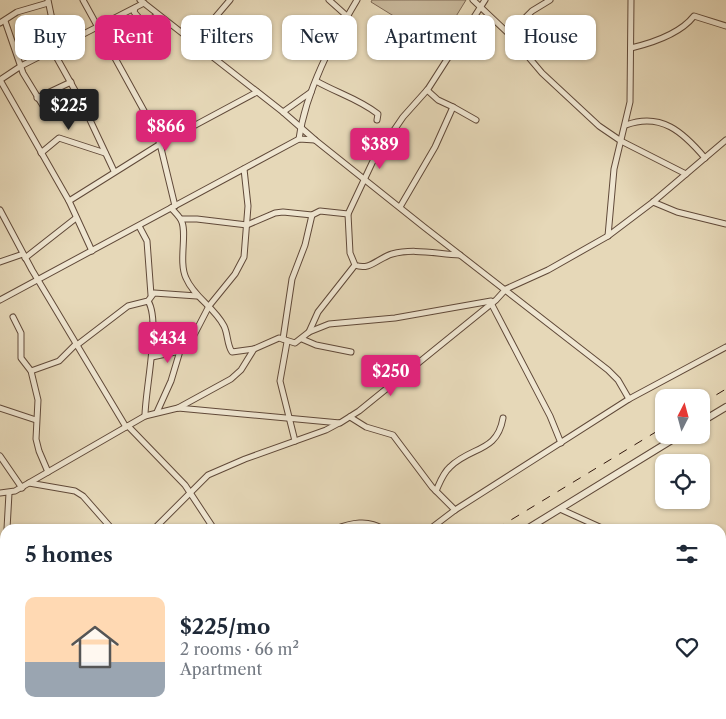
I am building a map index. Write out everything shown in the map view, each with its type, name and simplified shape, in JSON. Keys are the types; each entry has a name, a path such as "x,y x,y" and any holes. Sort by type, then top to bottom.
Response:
{"street":[{"path":"83,0 95,24"},
{"path":"218,15 230,0"},
{"path":"329,0 346,15"},
{"path":"349,15 357,0"},
{"path":"473,0 505,31"},
{"path":"355,266 350,253 348,214 365,178 380,148 403,116 427,90 485,0"},
{"path":"529,15 550,0"},
{"path":"608,236 613,177 630,102 631,0"},
{"path":"2,22 17,12 48,1 51,15"},
{"path":"122,15 135,8 142,1 158,15"},
{"path":"135,8 134,12 136,15"},
{"path":"0,15 36,98 48,114"},
{"path":"631,48 654,43 688,23 694,16 726,26"},
{"path":"34,60 0,80 69,201 92,250"},
{"path":"58,60 71,82 114,171"},
{"path":"114,60 160,144 173,207 181,219 185,276 197,296 209,306 224,326 232,352 254,349 269,341 285,340 295,343 302,340 309,332 318,312 355,266"},
{"path":"217,60 301,126 315,140 608,370 618,380 629,399"},
{"path":"299,139 301,126 316,80 326,60"},
{"path":"531,60 599,126 621,141 686,174"},
{"path":"316,80 337,93 352,96 363,103 378,114 378,120"},
{"path":"36,98 71,82"},
{"path":"427,90 438,100 476,120"},
{"path":"69,201 114,171 160,144 257,92"},
{"path":"283,112 312,92"},
{"path":"400,207 435,147 452,108"},
{"path":"626,125 646,119 661,123 684,135 705,158"},
{"path":"41,153 59,138 105,153"},
{"path":"0,300 37,278 139,226 299,139 315,140"},
{"path":"159,524 208,475 340,423 350,417 494,301 506,289 548,270 608,236 653,202 726,140"},
{"path":"157,412 171,381 180,351 192,337 209,306 241,266 246,248 247,225 247,194 244,169"},
{"path":"653,202 686,215 726,224"},
{"path":"0,210 24,256 76,345 127,426 190,492 211,524"},
{"path":"181,219 209,220 247,225 275,213 291,211 312,215 320,211 348,214"},
{"path":"295,441 291,418 280,381 292,279 305,245 312,215"},
{"path":"0,262 24,256 76,218"},
{"path":"139,226 146,241 151,295 148,301 152,323 152,357 144,416"},
{"path":"355,266 370,267 387,256 411,251 460,255"},
{"path":"151,295 163,292 197,296"},
{"path":"31,371 59,360 128,306 148,301"},
{"path":"309,332 329,324 395,318 494,301"},
{"path":"494,301 550,416 561,443"},
{"path":"13,317 21,333 19,342 22,362 31,371 38,400 36,420 38,451 48,472"},
{"path":"302,340 316,345 351,352"},
{"path":"437,524 455,510 629,399 726,348"},
{"path":"178,408 231,379 241,370 254,349"},
{"path":"152,357 180,351"},
{"path":"710,417 726,407"},
{"path":"0,408 36,420"},
{"path":"0,493 9,493 22,488 144,416 157,412 178,408 340,423"},
{"path":"350,417 366,427 393,435 436,491 455,510"},
{"path":"436,491 451,466 490,444 501,429 503,418"},
{"path":"535,524 665,444"},
{"path":"0,456 22,488"},
{"path":"29,483 75,491 83,496 108,524"},
{"path":"7,524 9,493"},
{"path":"560,509 593,524"},
{"path":"354,524 369,522 373,524"}],"shaded area":[{"path":"372,0 466,0 457,15 392,15 371,2"}],"railway":[{"path":"710,399 726,389"},
{"path":"504,524 655,432"}]}
